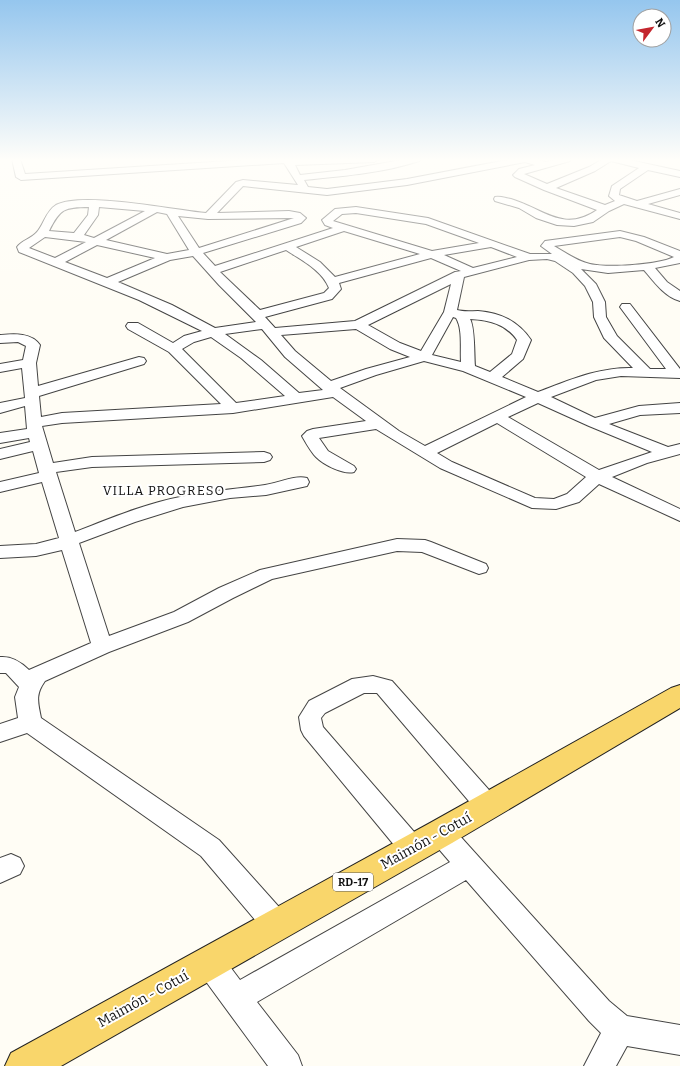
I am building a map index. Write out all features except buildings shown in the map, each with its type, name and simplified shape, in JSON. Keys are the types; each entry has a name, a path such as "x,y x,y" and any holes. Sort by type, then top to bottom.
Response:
{"main road":[{"name":"Maimón - Cotuí","path":"24,1066 413,849 680,695"}],"street":[{"path":"57,209 53,212 42,233 22,248 141,295 213,332 251,359 296,398"},
{"path":"77,237 93,215 94,209"},
{"path":"55,262 156,209 171,213 208,216 289,214 296,215 300,218 297,221 196,252 167,257 108,282"},
{"path":"208,216 215,209"},
{"path":"528,209 540,216 557,222 574,223 589,220 605,209"},
{"path":"651,209 680,216"},
{"path":"174,349 176,345 182,341 213,332 265,324 358,325 459,275 472,272 539,253 549,243 564,240 620,234 640,239 680,256 677,260 648,267 605,269 588,268 567,258 539,253 494,244 428,221 356,210 339,211 327,220 330,223 432,254 472,272"},
{"path":"171,213 196,252 265,324 290,354 333,390 393,434 446,465 532,503 556,504 573,498 588,483 598,477 621,467 674,451"},
{"path":"213,270 346,227"},
{"path":"42,233 77,237 167,257"},
{"path":"334,282 432,254 494,244"},
{"path":"265,324 328,296 335,289 334,282 314,263 287,246"},
{"path":"539,253 560,259 577,271 590,284 599,302 600,317 611,338 645,372"},
{"path":"648,267 664,285 680,297"},
{"path":"0,454 62,418 233,408 296,398 333,390 371,372 424,358 455,314 459,275"},
{"path":"626,307 651,342 678,374"},
{"path":"455,314 467,326 466,338 468,368"},
{"path":"455,314 488,316 504,321 519,332 524,340 518,356 492,378"},
{"path":"358,325 395,346 424,358 468,368 538,397 594,423 674,451"},
{"path":"133,326 174,349 233,408"},
{"path":"0,339 20,338 27,340 33,345 29,363 36,433 102,647"},
{"path":"0,408 138,361"},
{"path":"0,368 29,363"},
{"path":"426,452 538,397 593,376 621,372 678,374"},
{"path":"594,423 639,411 680,408"},
{"path":"496,417 598,477 680,516"},
{"path":"348,469 322,454 310,436 313,434 380,424"},
{"path":"0,438 36,433"},
{"path":"0,487 47,472 92,462 264,458"},
{"path":"0,552 36,550 69,541 129,518 180,502 230,493 266,490 301,482"},
{"path":"277,925 210,848 30,723 26,698 36,675 102,647 181,617 226,593 267,574 397,545 425,546 479,568"},
{"path":"0,664 6,663 11,665 30,686"},
{"path":"413,849 312,730 310,717 318,707 360,685 373,684 384,687 488,806"},
{"path":"0,733 30,723"},
{"path":"441,833 599,1011 620,1030 680,1040"},
{"path":"236,998 469,865"},
{"path":"209,962 287,1066"},
{"path":"599,1066 620,1030"}],"district":[{"name":"VILLA PROGRESO","path":"164,490"}]}
